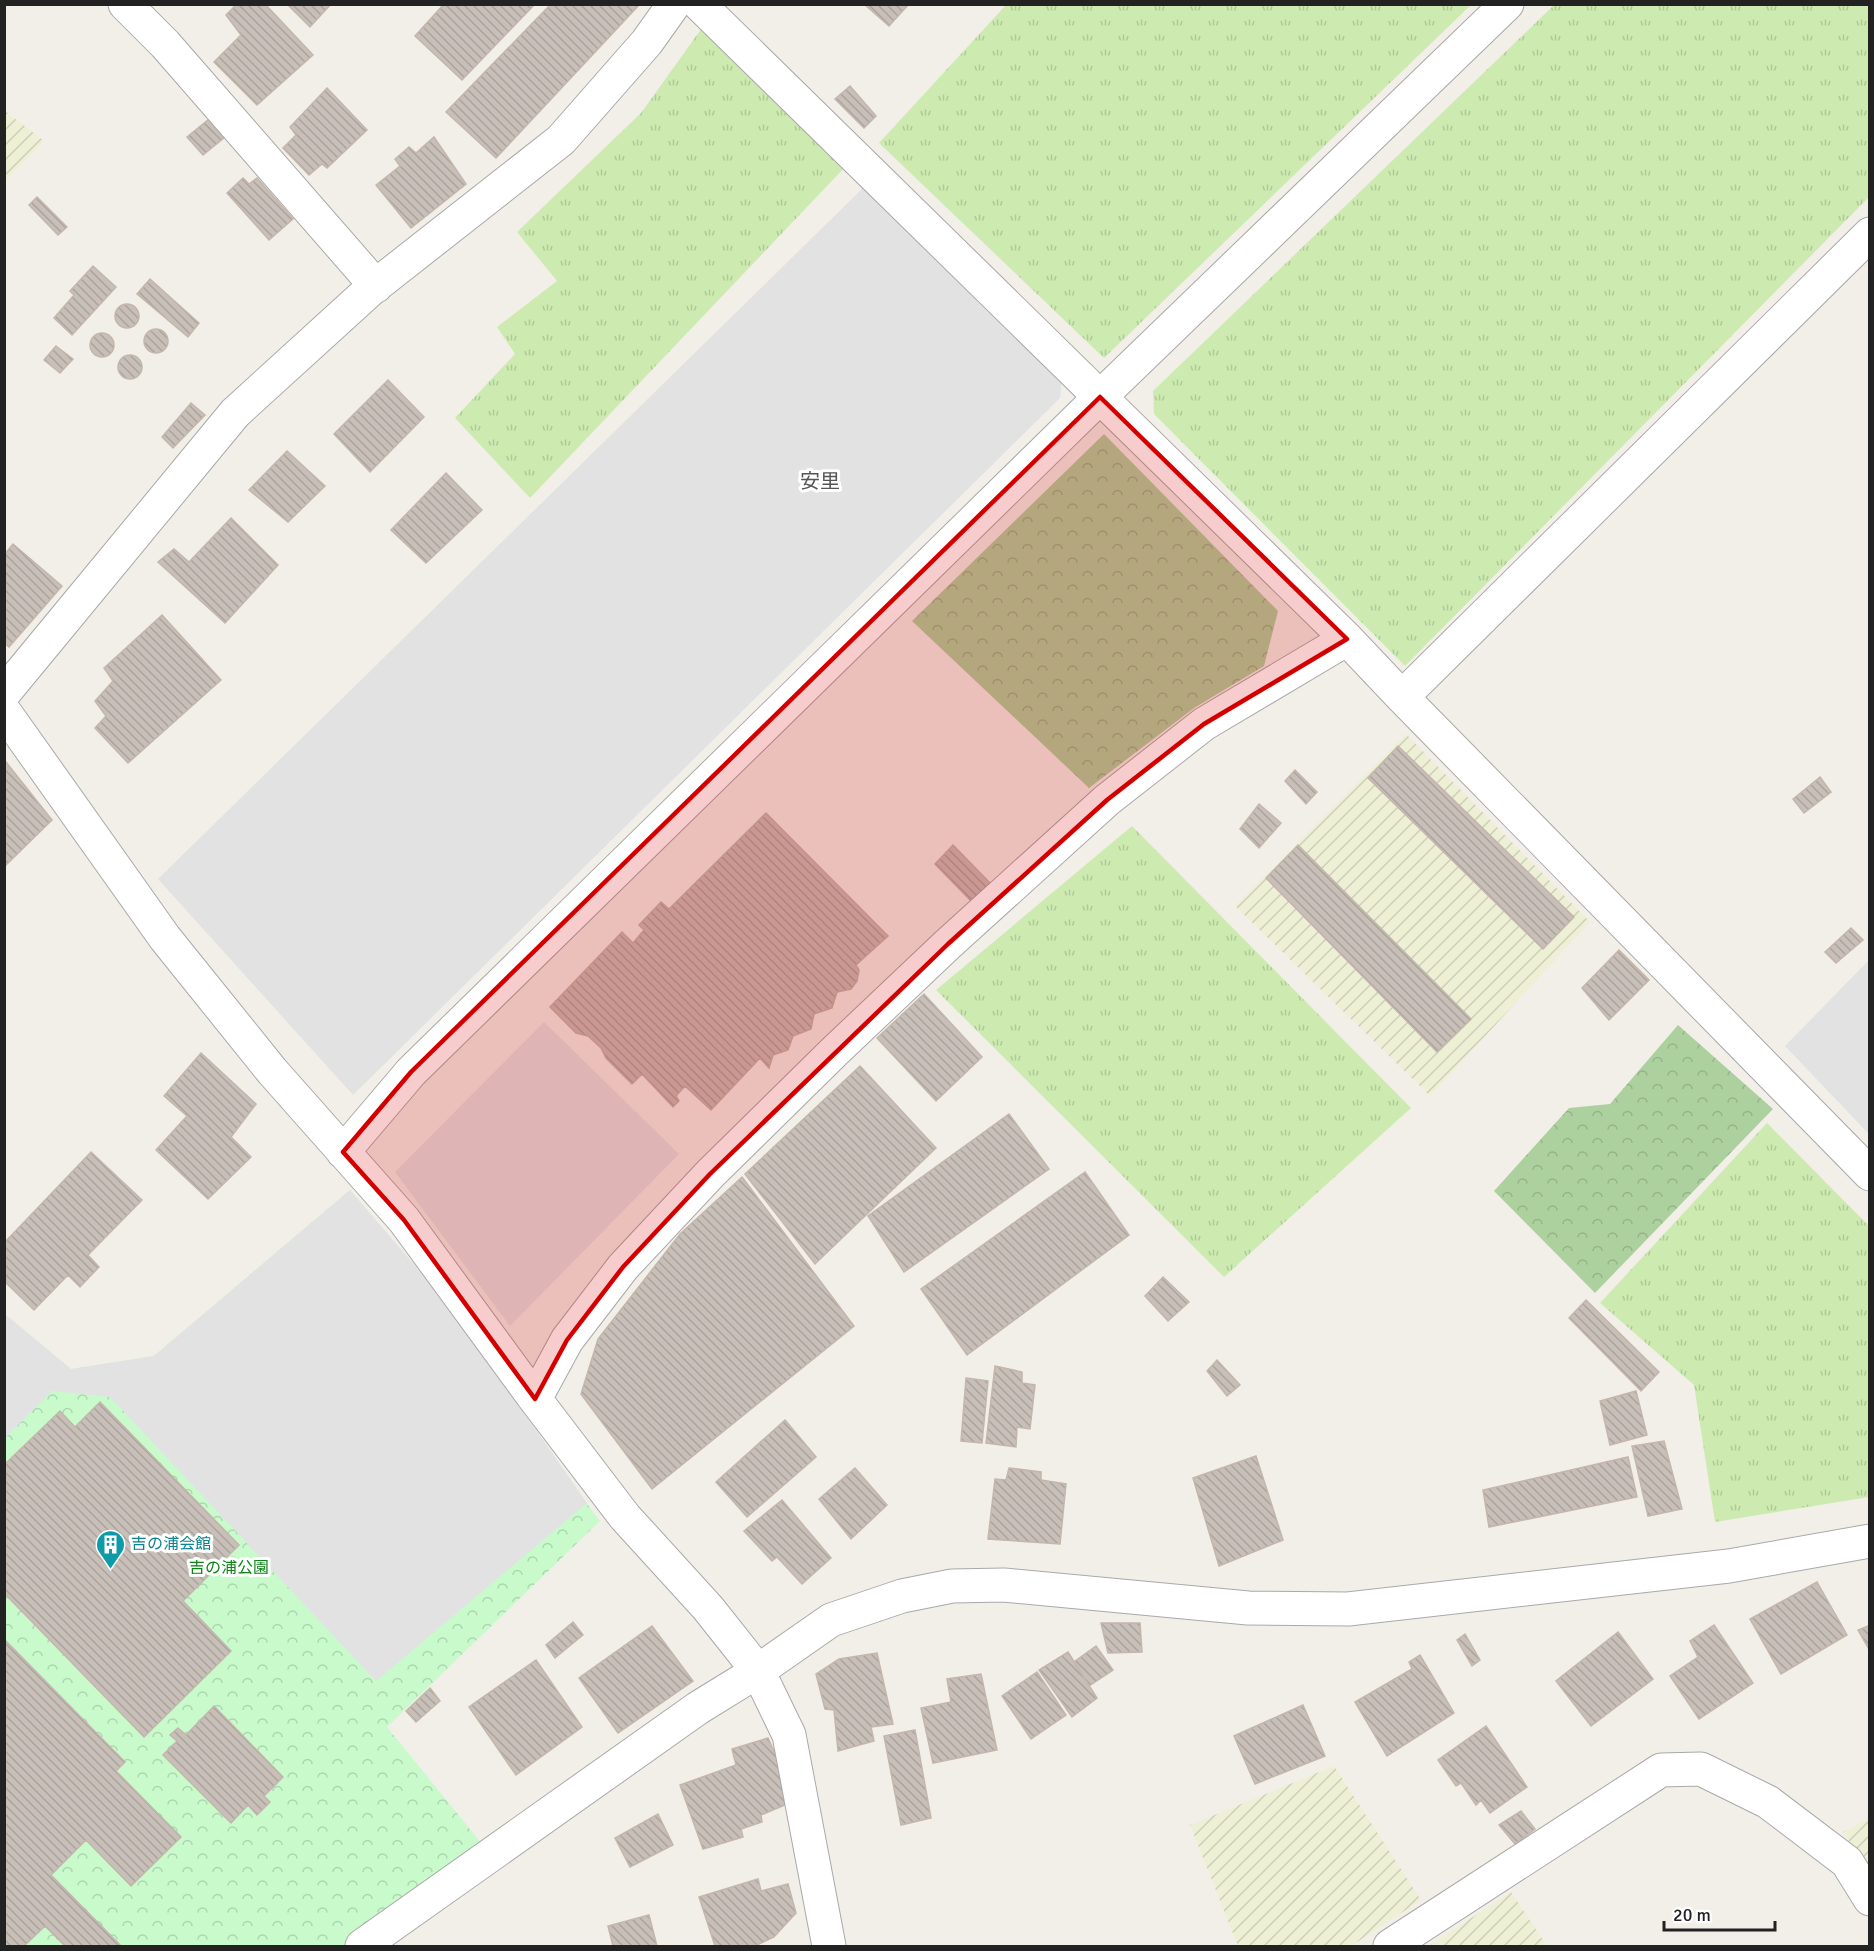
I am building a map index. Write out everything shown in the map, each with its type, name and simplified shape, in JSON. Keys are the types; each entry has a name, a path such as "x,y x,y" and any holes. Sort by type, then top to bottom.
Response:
{"street":[{"path":"125,4 165,44 376,286"},
{"path":"4,693 235,413 376,286 561,140 647,42 674,4"},
{"path":"699,4 1347,639 1868,1169"},
{"path":"343,1152 411,1072 1100,397 1507,4"},
{"path":"1402,697 1869,234"},
{"path":"535,1399 567,1340 623,1267 710,1174 826,1059 948,944 1107,800 1204,724 1347,639"},
{"path":"4,711 165,938 272,1071 404,1220 535,1399 626,1517 708,1608 758,1671 789,1735 829,1947"},
{"path":"362,1947 698,1708 758,1671 831,1620 902,1596 952,1586 1004,1585 1248,1608 1347,1609 1729,1566 1869,1541"},
{"path":"1390,1947 1661,1770 1701,1769 1768,1802 1847,1862 1869,1899"}],"highlighted area":[{"path":"1100,397 1347,639 1204,724 1107,800 948,944 710,1174 623,1267 567,1340 535,1399 404,1220 343,1152 411,1072"}],"green space":[{"path":"1006,5 1471,5 1104,358 879,143"},
{"path":"1554,5 1869,5 1869,197 1405,666 1154,414 1153,391"},
{"path":"704,25 847,165 530,498 455,418 515,354 497,327 557,281 517,232 641,113"},
{"path":"4,110 44,141 5,181 4,181"},
{"path":"1104,434 1278,611 1264,666 1194,708 1089,788 912,621"},
{"path":"1406,734 1590,922 1430,1096 1235,906"},
{"path":"1132,826 1411,1108 1224,1277 936,990"},
{"path":"1678,1025 1773,1109 1595,1293 1494,1191 1569,1108 1610,1104"},
{"path":"1767,1123 1869,1226 1869,1497 1715,1522 1694,1385 1600,1303"},
{"name":"吉の浦公園","path":"350,1190 600,1521 387,1727 491,1855 379,1946 5,1946 4,1314 71,1369 154,1356"},
{"path":"1334,1766 1421,1900 1351,1946 1238,1946 1190,1825"},
{"path":"1869,1818 1869,1872 1843,1832"},
{"path":"1511,1892 1547,1946 1429,1946"}],"shaded area":[{"path":"864,187 1062,377 1060,398 353,1095 158,879"},
{"path":"1869,960 1870,1133 1868,1133 1785,1046"},
{"path":"544,1022 679,1154 510,1326 395,1172"},
{"path":"350,1190 449,1305 587,1503 376,1681 110,1397 52,1391 5,1438 5,1314 71,1369 154,1356"}],"building":[{"path":"237,4 265,4 313,55 257,105 214,62 241,35 226,15"},
{"path":"287,4 331,4 310,27"},
{"path":"444,4 535,4 462,80 415,36"},
{"path":"551,4 640,4 496,158 446,112"},
{"path":"864,4 909,4 889,26"},
{"path":"850,86 876,116 864,128 835,99"},
{"path":"327,88 367,130 327,168 322,164 309,175 283,148 296,135 290,127"},
{"path":"209,119 224,138 203,155 187,137"},
{"path":"434,137 466,184 411,228 376,185 400,166 395,159 409,147 416,153"},
{"path":"243,178 249,184 257,178 293,219 269,240 227,193"},
{"path":"37,197 67,227 58,235 29,205"},
{"path":"93,266 116,287 72,335 54,318 74,295 70,291"},
{"path":"150,279 199,323 188,337 137,294"},
{"path":"127,304 136,307 139,316 136,325 127,328 118,325 115,316 118,307"},
{"path":"156,329 165,332 168,341 165,350 156,353 147,350 144,341 147,332"},
{"path":"102,333 107,334 113,340 113,350 107,356 102,357 97,356 91,350 90,345 91,340 97,334"},
{"path":"56,346 73,359 60,373 44,360"},
{"path":"125,355 135,355 142,362 142,372 135,379 125,379 118,372 118,362"},
{"path":"388,380 424,417 370,472 334,434"},
{"path":"191,403 205,415 173,448 162,437"},
{"path":"287,451 325,486 288,522 249,490"},
{"path":"446,473 482,510 426,563 391,530"},
{"path":"231,518 278,565 225,623 158,562 174,549 189,562"},
{"path":"13,544 62,586 9,647 4,643 4,555"},
{"path":"162,615 221,680 128,763 95,728 106,716 95,701 113,681 104,668"},
{"path":"1398,746 1574,917 1543,949 1368,778"},
{"path":"6,762 52,820 4,867 4,764"},
{"path":"1295,770 1317,792 1306,804 1285,781"},
{"path":"1820,777 1831,792 1804,813 1793,799"},
{"path":"1259,804 1281,823 1259,848 1240,829"},
{"path":"766,813 888,936 856,965 859,970 857,981 851,989 837,992 832,1008 814,1014 811,1029 793,1036 788,1050 773,1055 769,1068 760,1058 711,1110 685,1086 676,1096 679,1101 673,1107 642,1074 632,1084 606,1058 601,1048 588,1036 576,1033 550,1007 622,932 633,943 644,930 639,925 661,902 669,909"},
{"path":"953,845 990,883 971,901 935,864"},
{"path":"1298,845 1471,1019 1437,1052 1266,878"},
{"path":"1851,928 1863,940 1836,963 1825,952"},
{"path":"1619,950 1649,980 1609,1020 1582,988"},
{"path":"924,994 982,1057 936,1101 877,1038"},
{"path":"201,1053 256,1104 231,1137 251,1157 208,1199 156,1150 187,1116 164,1096"},
{"path":"860,1066 936,1148 815,1264 745,1174"},
{"path":"1009,1114 1049,1169 904,1272 868,1216"},
{"path":"91,1152 142,1200 88,1255 99,1267 80,1287 68,1275 34,1310 4,1281 4,1243"},
{"path":"1085,1172 1129,1235 967,1355 921,1289"},
{"path":"742,1177 854,1326 652,1489 581,1394 598,1339 680,1234"},
{"path":"1163,1277 1189,1302 1168,1321 1145,1296"},
{"path":"1586,1300 1659,1372 1641,1391 1569,1318"},
{"path":"1217,1360 1240,1385 1227,1396 1207,1371"},
{"path":"995,1366 1022,1372 1022,1383 1035,1385 1030,1429 1017,1427 1016,1447 986,1443"},
{"path":"966,1378 988,1381 982,1443 961,1441"},
{"path":"1636,1391 1647,1435 1610,1445 1600,1401"},
{"name":"吉の浦会館","path":"100,1402 239,1545 183,1601 231,1651 144,1737 4,1593 4,1478 7,1476 4,1473 4,1465 60,1411 75,1427"},
{"path":"785,1420 816,1457 747,1517 716,1482"},
{"path":"1664,1441 1682,1509 1648,1516 1632,1446"},
{"path":"1256,1456 1283,1540 1219,1566 1193,1478"},
{"path":"1628,1457 1637,1497 1489,1527 1483,1490"},
{"path":"855,1468 887,1505 851,1539 819,1499"},
{"path":"1009,1468 1041,1472 1041,1480 1066,1484 1060,1544 988,1539 995,1479 1006,1480"},
{"path":"782,1500 831,1558 802,1584 777,1557 772,1561 744,1531"},
{"path":"1817,1582 1847,1635 1781,1674 1750,1619"},
{"path":"573,1622 583,1635 555,1658 546,1645"},
{"path":"1101,1623 1140,1623 1142,1652 1108,1653"},
{"path":"1714,1625 1753,1683 1699,1719 1670,1676 1698,1657 1690,1641"},
{"path":"1870,1625 1870,1651 1858,1630"},
{"path":"652,1626 693,1681 618,1733 579,1678"},
{"path":"1618,1632 1653,1679 1591,1726 1556,1681"},
{"path":"1465,1634 1480,1660 1472,1666 1457,1640"},
{"path":"4,1639 125,1762 116,1771 181,1837 131,1886 86,1840 51,1875 121,1946 65,1946 45,1926 24,1946 4,1944"},
{"path":"1096,1646 1113,1670 1089,1686 1074,1662"},
{"path":"1068,1652 1097,1698 1072,1717 1039,1670"},
{"path":"877,1653 893,1724 871,1727 874,1741 838,1751 834,1710 825,1709 816,1674 839,1659"},
{"path":"1420,1655 1454,1713 1387,1756 1355,1702 1412,1669 1409,1662"},
{"path":"536,1660 582,1727 516,1775 469,1707"},
{"path":"1037,1672 1066,1715 1031,1739 1002,1696"},
{"path":"981,1674 997,1750 933,1763 921,1708 951,1702 947,1679"},
{"path":"430,1688 440,1701 416,1722 406,1711"},
{"path":"1303,1705 1325,1756 1255,1784 1234,1736"},
{"path":"214,1706 283,1777 264,1796 270,1802 257,1815 248,1805 231,1823 163,1755 177,1741 170,1735 178,1728 186,1735"},
{"path":"1486,1726 1527,1787 1490,1813 1481,1800 1476,1805 1461,1783 1456,1786 1438,1760"},
{"path":"915,1730 931,1818 901,1825 884,1736"},
{"path":"768,1738 788,1782 782,1785 787,1804 761,1815 762,1822 741,1829 743,1837 703,1849 680,1785 736,1765 732,1749"},
{"path":"1521,1811 1535,1829 1515,1844 1499,1825"},
{"path":"658,1814 673,1845 630,1867 615,1838"},
{"path":"758,1879 761,1891 788,1884 796,1913 774,1937 755,1946 715,1946 699,1897"},
{"path":"649,1915 657,1946 613,1946 608,1926"}],"place":[{"name":"吉の浦会館","path":"110,1570"}],"district":[{"name":"安里","path":"820,481"}]}
